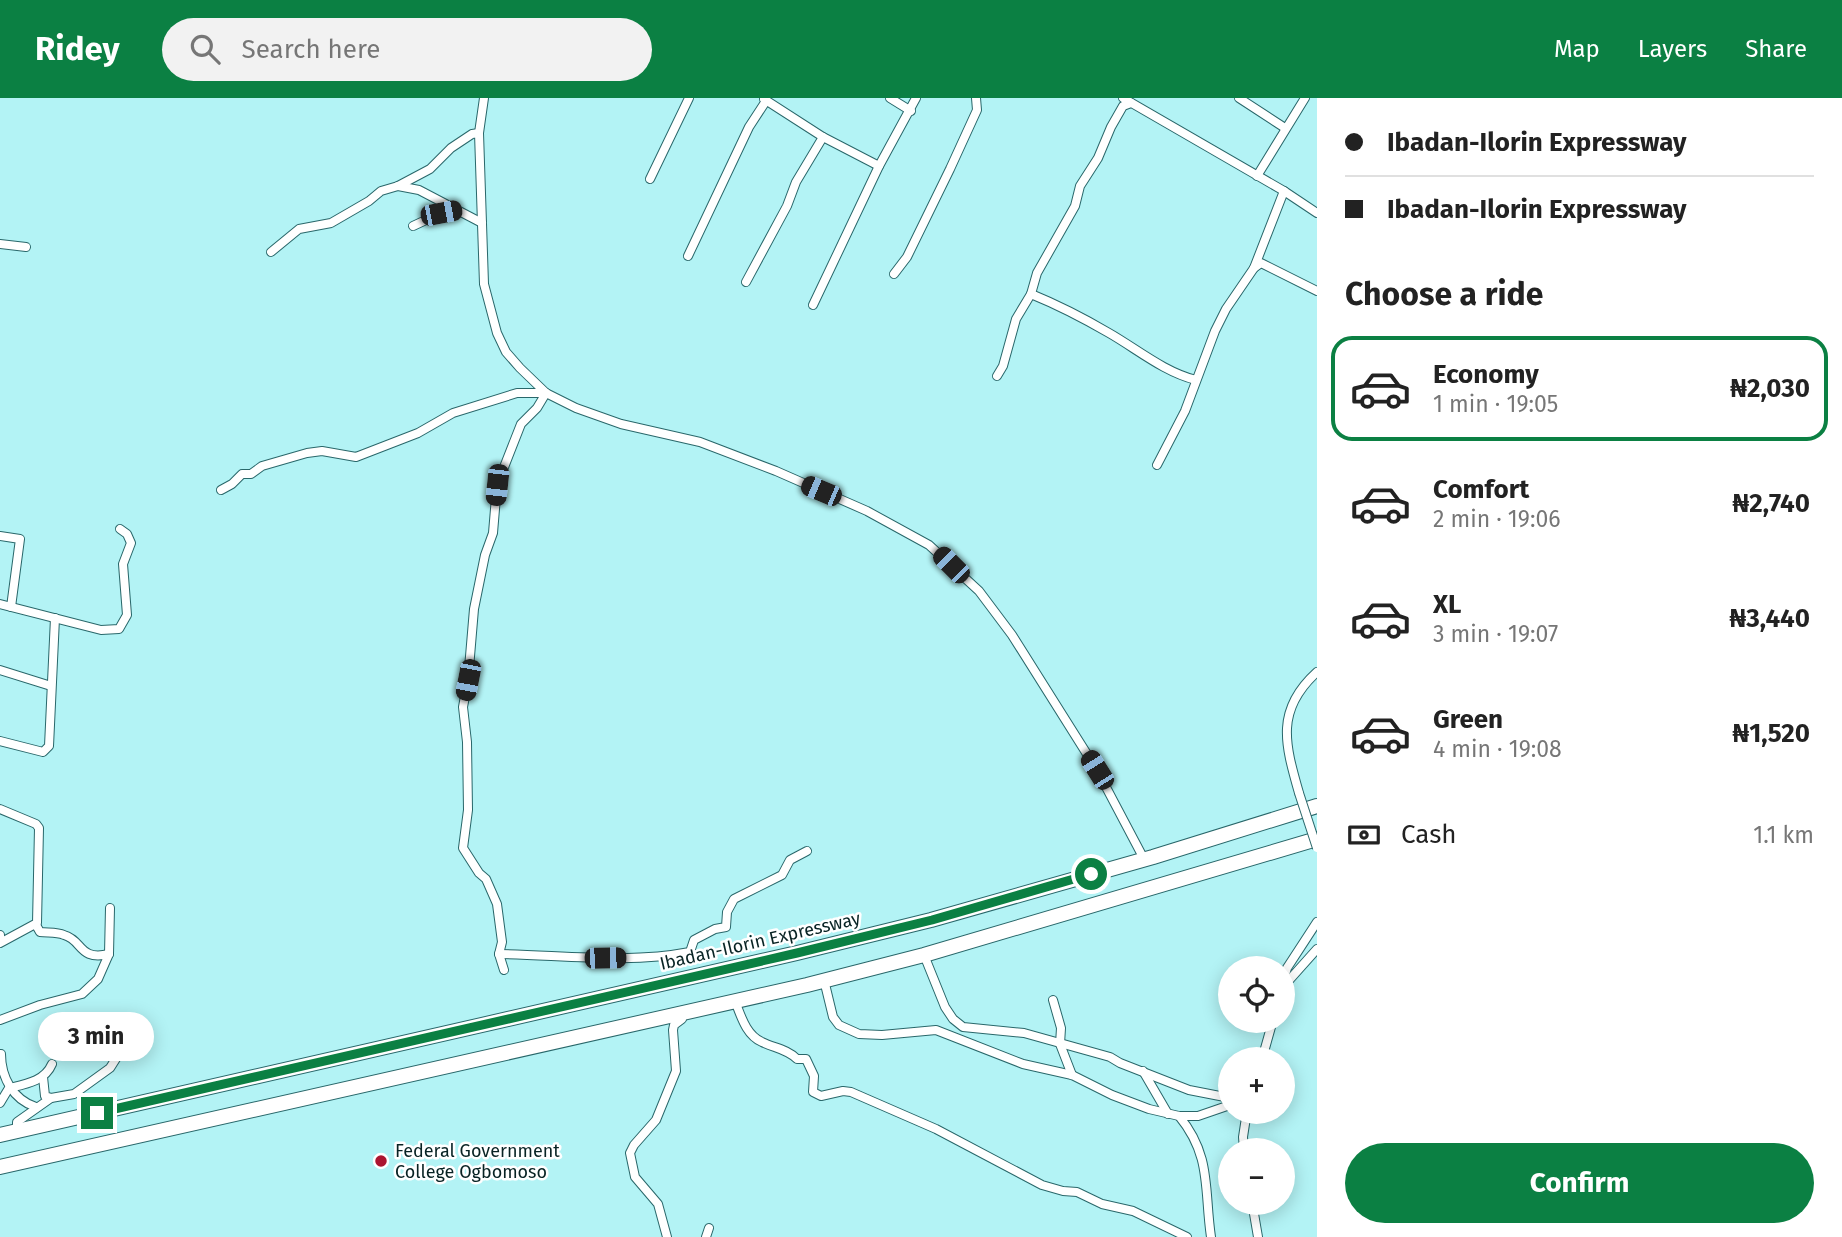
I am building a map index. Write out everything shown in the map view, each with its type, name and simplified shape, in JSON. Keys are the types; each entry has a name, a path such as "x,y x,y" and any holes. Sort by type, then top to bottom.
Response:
{"highway":[{"name":"Ibadan-Ilorin Expressway","path":"0,1135 932,920 1317,806"},
{"path":"0,1167 824,980 924,955 1317,838"}],"street":[{"path":"484,98 479,133 484,284 497,333 506,352 546,393 576,408 621,424 700,442 776,471 867,511 929,545 979,591 1012,635 1097,770 1144,859"},
{"path":"650,179 689,98"},
{"path":"890,98 911,111"},
{"path":"813,304 916,98"},
{"path":"894,274 907,257 950,169 977,110 976,98"},
{"path":"1239,98 1285,128"},
{"path":"1257,176 1305,98"},
{"path":"688,256 764,100 823,137 880,166"},
{"path":"997,376 1003,366 1016,319 1031,294 1037,273 1075,206 1080,186 1098,158 1111,127 1127,100 1316,211"},
{"path":"271,252 299,229 331,223 381,191 398,186 430,169 451,148 472,134 479,133"},
{"path":"746,282 787,206 796,182 823,137"},
{"path":"398,186 419,190 482,223"},
{"path":"1157,465 1185,411 1226,309 1254,268 1284,191"},
{"path":"413,226 441,213 455,210"},
{"path":"0,244 26,247"},
{"path":"1254,268 1261,263 1317,290"},
{"path":"1031,294 1108,332 1150,359 1196,380"},
{"path":"220,490 232,484 242,474 251,474 262,466 289,457 322,451 356,457 418,433 453,414 517,393 546,393"},
{"path":"504,970 499,954 502,942 497,904 486,879 463,848 468,810 467,742 463,707 474,608 485,555 493,533 497,485 521,424 537,408 546,393"},
{"path":"0,604 115,631 123,625 127,615 123,564 131,542 127,534 120,530"},
{"path":"0,536 20,539 11,607"},
{"path":"0,741 43,752 49,746 55,618"},
{"path":"0,670 51,686"},
{"path":"1317,672 1301,687 1287,719 1288,752 1298,793 1317,848"},
{"path":"0,810 33,821 39,828 38,920 36,925 0,943 0,935"},
{"path":"499,954 605,958 665,957 690,952 694,940 715,929 726,928 727,912 734,899 782,875 790,860 807,850"},
{"path":"0,1020 40,1005 82,994 98,979 108,954 110,908"},
{"path":"1295,956 1317,922"},
{"path":"36,925 40,932 66,935 86,954 108,954"},
{"path":"1295,974 1317,949"},
{"path":"924,955 945,1007 963,1027 1024,1033 1110,1057 1189,1090 1218,1096"},
{"path":"824,980 833,1017 839,1025 859,1034 882,1035 936,1030 1023,1064 1072,1075 1112,1095 1169,1114 1198,1116 1218,1109"},
{"path":"1053,1000 1061,1028 1060,1043 1072,1075"},
{"path":"736,1001 746,1028 759,1042 792,1054 797,1059 806,1059 814,1076 813,1092 821,1096 851,1092 936,1129 1042,1185 1077,1192 1102,1204 1133,1211 1187,1237"},
{"path":"667,1237 658,1204 635,1177 630,1153 656,1120 676,1071 673,1030 682,1019 681,1013"},
{"path":"17,1131 17,1122 36,1107 51,1098 74,1094 110,1068 124,1046"},
{"path":"1,1054 9,1088 28,1104 36,1107"},
{"path":"0,1103 9,1088 43,1077 52,1064"},
{"path":"1143,1071 1169,1114"},
{"path":"43,1077 45,1096 51,1098"},
{"path":"1179,1116 1192,1133 1202,1155 1211,1237"},
{"path":"1254,1215 1258,1237"}],"place":[{"name":"Federal Government College Ogbomoso","path":"381,1161"}],"route":[{"path":"97,1113 797,953 932,920 1091,874"}]}
